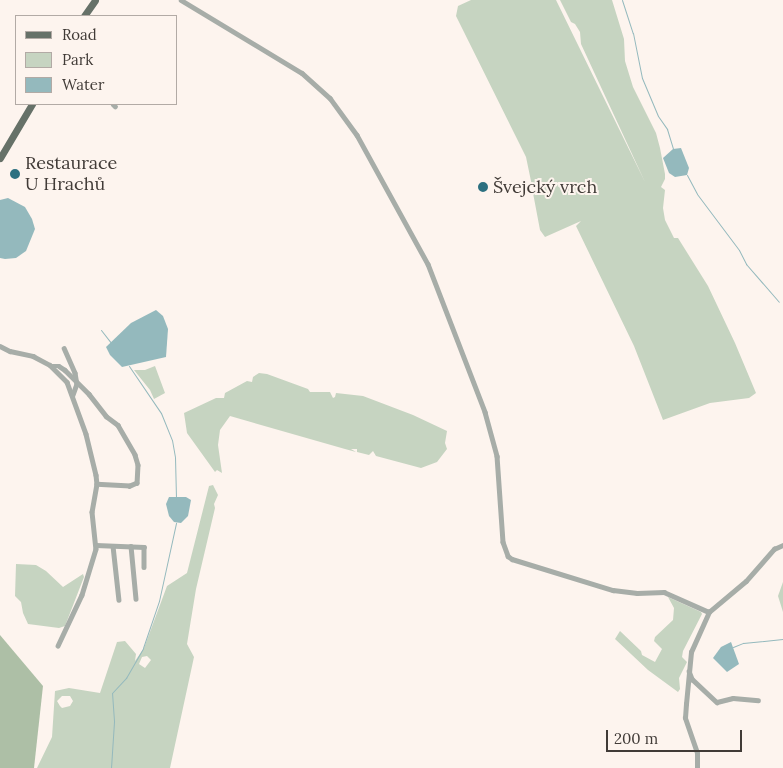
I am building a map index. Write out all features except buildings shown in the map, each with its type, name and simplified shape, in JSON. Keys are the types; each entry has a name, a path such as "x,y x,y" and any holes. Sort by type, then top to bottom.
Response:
{"main road":[{"path":"85,15 95,0"},
{"path":"0,158 31,105"}],"street":[{"path":"181,0 202,15 302,73 330,98 357,135 428,264 485,412 497,456 503,542 508,556 512,559 613,590 670,594 708,612"},
{"path":"0,346 10,351 33,356 50,365 67,382 88,440 97,484 92,512 96,545 86,585 58,646"},
{"path":"64,348 73,364 76,384 73,395"},
{"path":"50,365 59,366 65,370 76,384 97,402 106,416 118,425 135,455 138,465 137,483 134,485 97,484"},
{"path":"96,545 144,547 144,566"},
{"path":"697,768 697,753 685,718 689,670 695,640 708,612 746,581 774,549 783,545"},
{"path":"113,546 119,600"},
{"path":"131,546 136,599"},
{"path":"689,670 692,679 717,702 734,698 758,700"}],"green space":[{"path":"471,0 556,0 645,182 581,44 580,32 575,24 571,22 560,0 612,0 624,39 625,61 633,87 656,133 660,148 665,174 661,187 665,190 663,208 665,220 674,238 678,238 708,286 735,343 756,393 749,398 710,403 663,420 634,346 576,226 581,221 545,237 540,230 533,193 535,188 532,186 526,157 456,16 458,6"},
{"path":"155,366 165,393 154,399 150,390 134,370 145,370"},
{"path":"259,373 267,374 308,389 310,392 330,392 333,398 336,393 363,396 413,415 447,431 445,443 447,449 437,462 421,468 376,456 373,451 369,455 357,452 357,449 351,449 356,452 230,416 220,430 218,445 222,473 217,470 215,472 187,433 184,413 216,398 224,398 225,393 247,381 252,382 253,377"},
{"path":"213,485 218,495 214,504 215,508 196,589 187,644 194,657 170,768 37,768 52,737 55,691 69,688 100,693 117,642 125,641 136,654 135,661 144,648 167,586 187,573 209,486","holes":["147,656 151,660 145,668 139,664 142,657","62,696 70,696 73,701 70,706 62,708 60,706 57,701"]},
{"path":"16,564 36,565 46,571 63,587 83,574 84,577 65,626 59,628 28,624 21,602 15,596"},
{"path":"783,582 783,612 778,596"},
{"path":"668,597 702,614 683,651 682,657 687,662 679,678 680,689 678,692 648,670 615,639 620,631 641,651 642,655 655,662 662,649 654,641 655,637 673,620 674,608"},
{"path":"0,635 43,686 34,768 0,768"}],"water":[{"path":"681,148 689,168 687,175 675,177 669,173 663,158 673,149"},
{"path":"8,198 25,207 35,229 26,251 16,258 5,259 0,258 0,200"},
{"path":"156,310 163,316 168,329 166,357 122,367 110,355 106,347 131,323"},
{"path":"169,497 186,497 191,500 188,516 181,523 174,522 169,516 166,504"},
{"path":"731,642 739,664 727,672 713,658 721,647"}],"waterway":[{"path":"622,0 633,33 642,78 658,116 667,129 673,149"},
{"path":"687,175 697,194 739,250 746,264 779,302"},
{"path":"101,330 111,343"},
{"path":"129,366 161,413 172,440 175,457 176,497"},
{"path":"111,768 114,721 112,693 126,678 143,648 159,601 176,523"},
{"path":"733,647 743,643 783,639"}],"place":[{"name":"Restaurace U Hrachů","path":"15,174"},
{"name":"Švejcký vrch","path":"483,187"}]}
